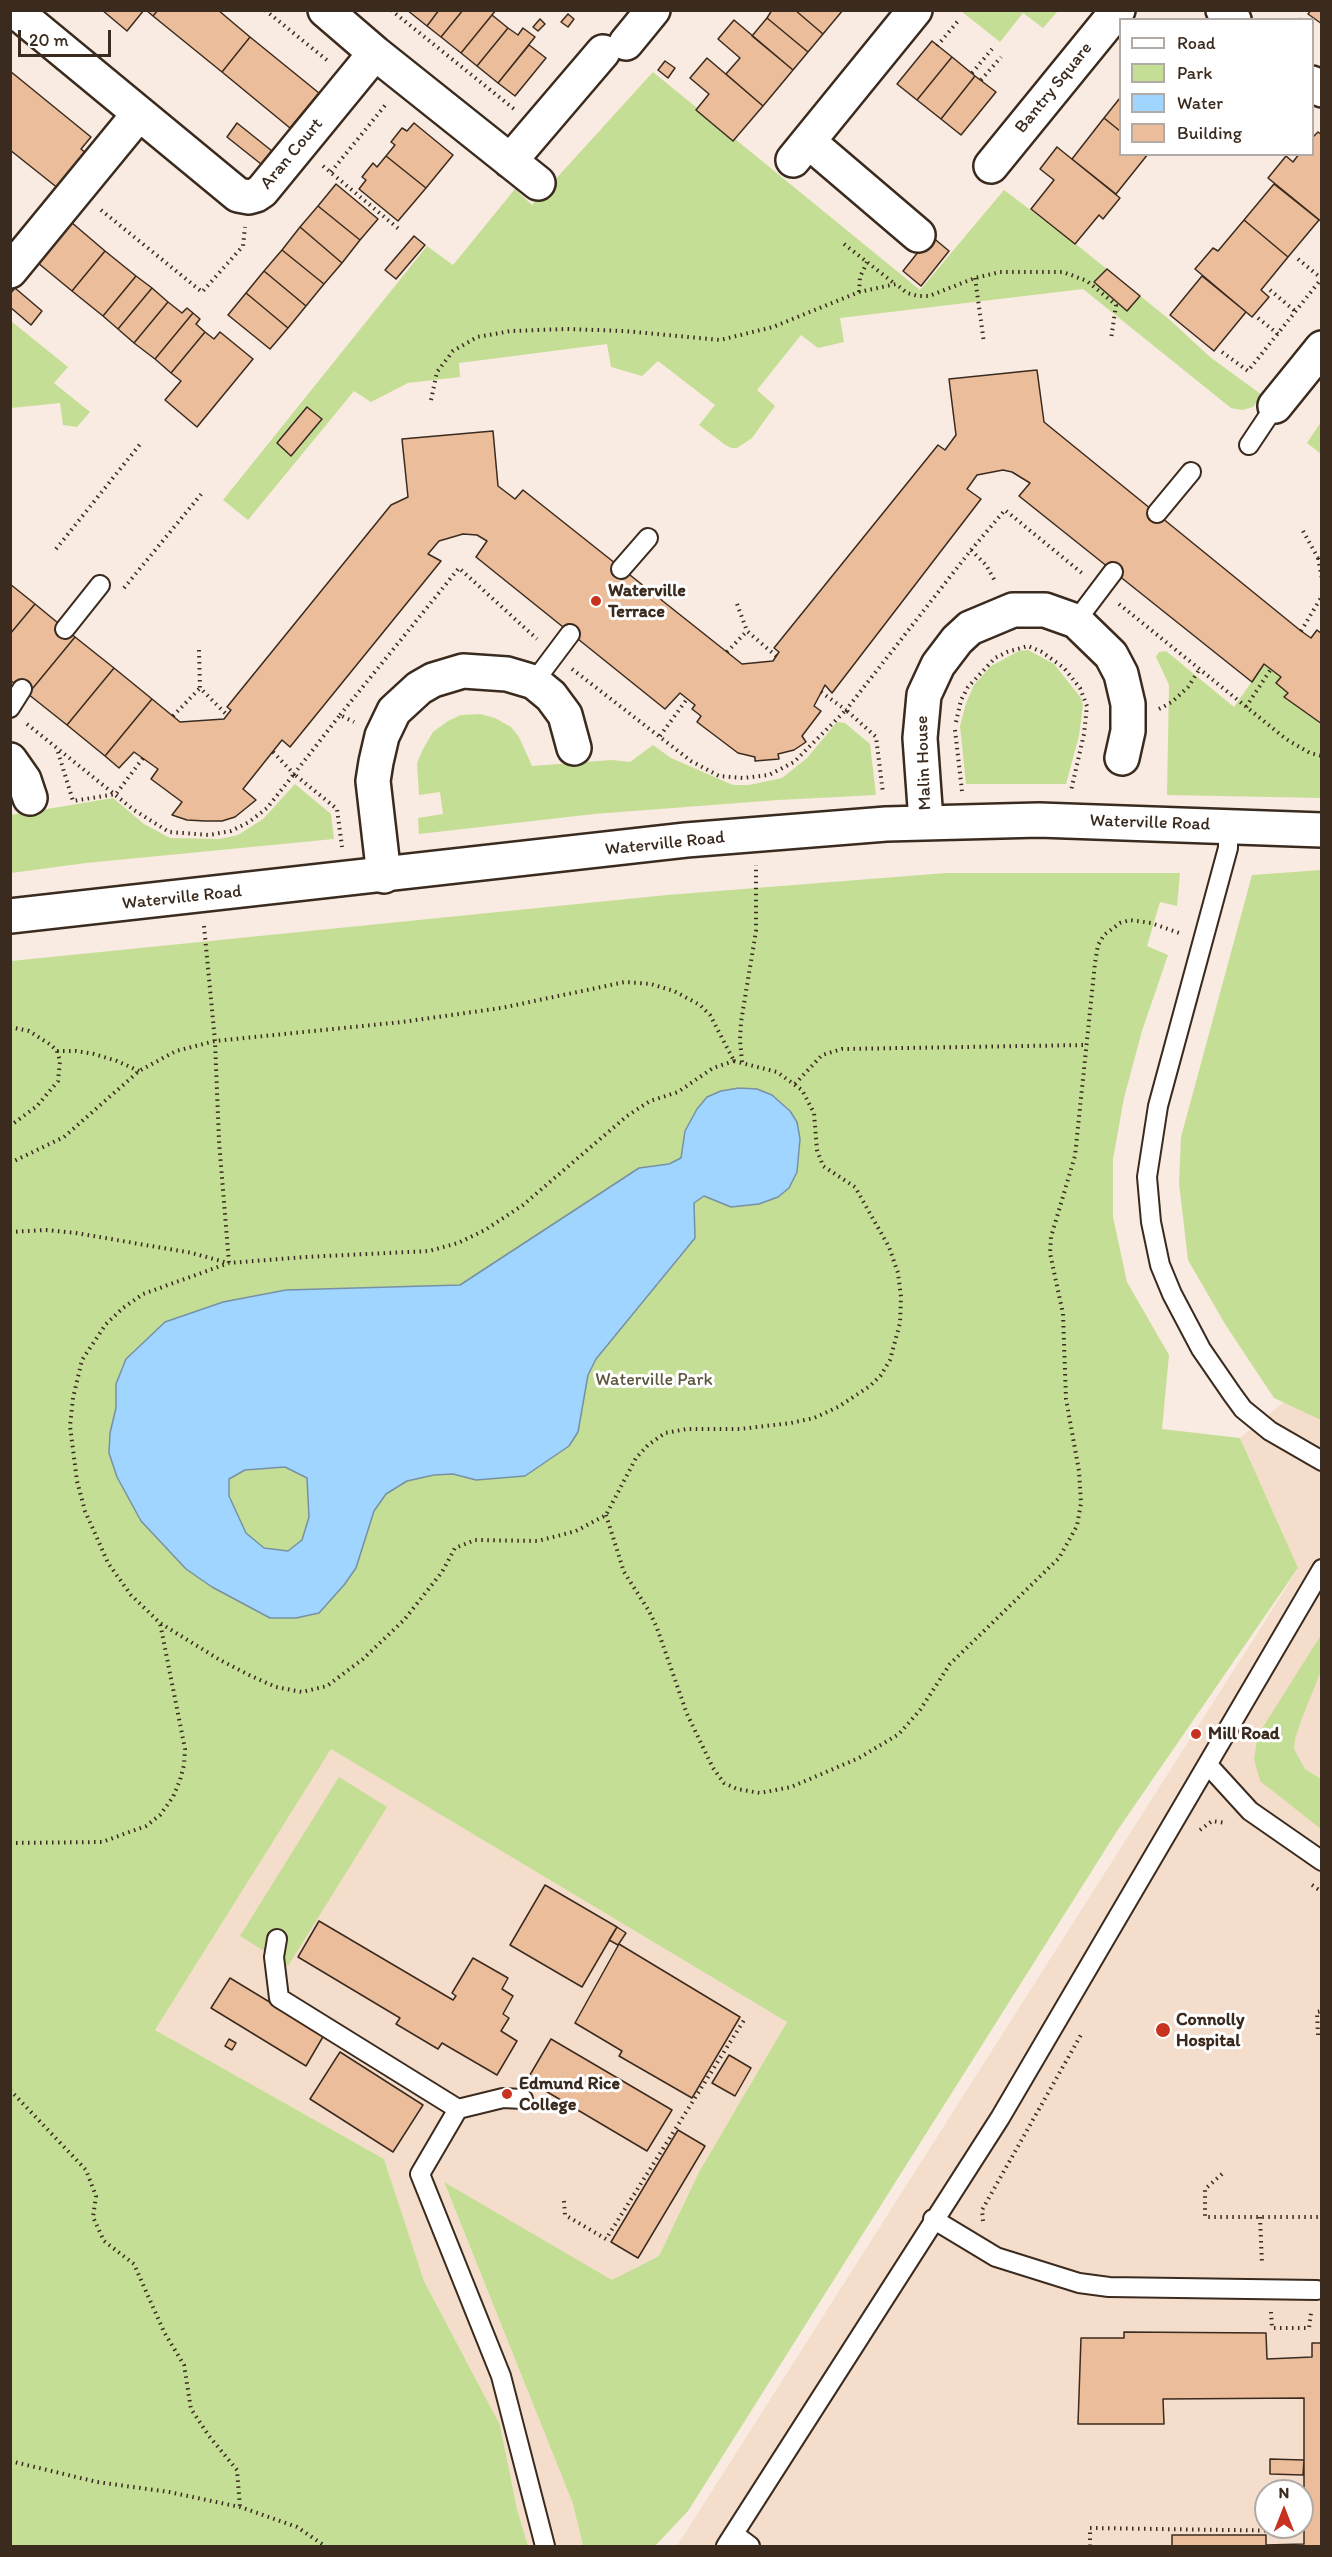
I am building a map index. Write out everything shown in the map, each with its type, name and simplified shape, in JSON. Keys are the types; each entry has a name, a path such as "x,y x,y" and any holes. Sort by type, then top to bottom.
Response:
{"street":[{"name":"Aran Court","path":"14,10 138,115 238,195 249,197 262,191 375,53"},
{"path":"325,10 375,53 538,183"},
{"path":"510,161 614,47 653,10"},
{"path":"915,10 801,151 918,235"},
{"name":"Bantry Square","path":"991,165 1118,10"},
{"path":"10,271 138,115"},
{"path":"1275,406 1322,348"},
{"name":"Malin House","path":"926,821 920,738 924,695 938,665 957,640 970,628 1013,610 1045,610 1076,621 1111,655 1121,674 1128,704 1122,758"},
{"path":"384,876 374,780 382,736 394,711 418,688 463,670 492,672 534,682 551,696 565,716 574,748"},
{"path":"10,760 24,780 30,798"},
{"name":"Waterville Road","path":"10,916 674,842 926,821 1074,820 1322,830"}],"lane":[{"path":"1249,445 1275,406"},
{"path":"1157,513 1191,472"},
{"path":"621,569 648,538"},
{"path":"1076,621 1113,572"},
{"path":"65,629 100,585"},
{"path":"534,682 570,634"},
{"path":"10,708 22,689"},
{"path":"1228,826 1228,848 1166,1068 1151,1142 1148,1200 1160,1265 1172,1294 1201,1348 1243,1409 1270,1431 1322,1461"},
{"path":"750,2547 730,2540 933,2219 1000,2118 1322,1569"},
{"path":"1208,1765 1250,1811 1322,1861"},
{"path":"277,1939 274,1957 279,1998 458,2109"},
{"path":"523,2099 503,2098 458,2109 420,2174 501,2376 545,2547"},
{"path":"933,2219 996,2257 1071,2281 1109,2287 1317,2290"}],"path":[{"path":"265,10 352,80"},
{"path":"391,10 538,128"},
{"path":"937,46 958,21"},
{"path":"972,73 992,49"},
{"path":"981,80 1001,57"},
{"path":"331,172 407,78"},
{"path":"299,146 400,230"},
{"path":"77,190 202,292 243,246 249,197"},
{"path":"844,244 907,292 918,296 929,296 975,278 1000,272 1063,272 1088,281 1116,305 1111,339"},
{"path":"1222,352 1248,371 1321,278 1298,259"},
{"path":"859,291 860,277 867,262"},
{"path":"975,278 984,343"},
{"path":"431,400 437,372 453,351 477,338 511,331 566,329 625,331 720,340 773,327 859,291 896,284"},
{"path":"1270,290 1296,311"},
{"path":"1258,318 1278,334"},
{"path":"56,549 141,443"},
{"path":"123,589 203,492"},
{"path":"26,723 134,810 170,832 209,835 231,831 249,822 267,808 459,568 555,656 691,761 719,776 743,778 769,775 794,762 846,710 1005,510 1198,670 1286,739 1310,753 1322,756"},
{"path":"1303,531 1320,557 1322,579"},
{"path":"971,550 994,576 1008,612"},
{"path":"1301,631 1322,596"},
{"path":"737,604 747,631 776,656"},
{"path":"727,652 747,631"},
{"path":"962,794 955,731 962,700 976,676 995,658 1029,646 1042,652 1064,668 1084,697 1086,706 1084,734 1070,793"},
{"path":"199,650 200,688 228,715"},
{"path":"1246,707 1271,669"},
{"path":"1128,716 1153,712 1172,702 1188,687 1198,670"},
{"path":"173,716 200,688"},
{"path":"821,692 846,710 876,737 886,824"},
{"path":"660,736 687,699"},
{"path":"340,715 382,736"},
{"path":"57,749 73,801 116,794 143,758"},
{"path":"273,752 294,774 337,809 345,880"},
{"path":"742,1062 741,1022 756,931 755,835"},
{"path":"200,896 215,1041 219,1142 229,1263"},
{"path":"606,1515 624,1572 657,1628 687,1714 713,1768 724,1783 737,1789 760,1793 791,1787 859,1758 899,1734 920,1710 950,1664 1059,1558 1077,1526 1081,1503 1079,1471 1066,1399 1063,1314 1050,1253 1051,1237 1075,1156 1081,1113 1085,1045 1098,945 1113,927 1130,920 1151,923 1203,941"},
{"path":"10,1163 64,1137 139,1071 176,1051 215,1041 402,1022 481,1011 625,982 651,984 674,991 700,1005 710,1015 734,1061"},
{"path":"10,1027 29,1031 57,1051 94,1054 139,1071"},
{"path":"795,1084 822,1055 842,1049 1085,1045"},
{"path":"10,1126 37,1106 58,1080 60,1061 57,1051"},
{"path":"734,1061 742,1062 777,1072 795,1084 808,1098 814,1113 817,1150 823,1166 855,1187 882,1231 894,1258 898,1273 900,1323 890,1360 881,1375 859,1394 814,1418 769,1427 687,1429 665,1433 648,1445 636,1458 606,1515 576,1531 538,1541 475,1540 455,1548 423,1598 379,1645 348,1672 327,1686 302,1692 276,1687 251,1676 160,1623 120,1582 108,1563 86,1511 76,1481 72,1449 73,1398 82,1360 106,1324 123,1308 143,1294 229,1263 429,1251 458,1243 485,1230 523,1205 627,1116 650,1101 678,1092 713,1068 734,1061"},
{"path":"10,1232 46,1230 76,1233 182,1251 229,1263"},
{"path":"10,1843 102,1842 146,1826 160,1815 180,1780 184,1765 184,1749 160,1623"},
{"path":"1196,1837 1202,1828 1212,1821 1224,1822 1232,1828"},
{"path":"1304,1879 1322,1892"},
{"path":"1318,2035 1317,2012 1322,2011"},
{"path":"564,2200 565,2216 606,2239 746,2017"},
{"path":"986,2226 982,2220 982,2210 1086,2026"},
{"path":"10,2090 86,2170 96,2196 93,2217 104,2241 134,2264 152,2307 184,2365 191,2409 209,2436 237,2470 240,2507"},
{"path":"1222,2174 1205,2189 1205,2217 1322,2217"},
{"path":"1260,2217 1262,2288"},
{"path":"10,2460 97,2482 179,2494 240,2507 297,2527 325,2547"},
{"path":"1089,2547 1090,2528 1254,2531"}],"shaded area":[{"name":"Connolly Hospital","path":"1321,1372 1321,2546 677,2546 1298,1569 1240,1438"},
{"name":"Edmund Rice College","path":"331,1749 787,2022 699,2172 659,2256 611,2281 444,2183 573,2504 583,2546 528,2546 517,2509 500,2425 424,2281 384,2159 155,2030"}],"green space":[{"path":"961,11 1058,11 1043,28 1023,13 1000,42"},
{"path":"653,72 920,290 1004,190 1170,320 1210,357 1262,395 1253,407 1242,410 1231,408 1083,289 840,318 844,342 818,348 801,335 757,390 775,406 752,438 737,448 724,444 699,425 715,405 658,361 642,376 611,367 607,344 459,363 460,377 408,383 371,402 354,391 248,520 223,500 427,246 453,265 515,189 532,205"},
{"path":"11,321 68,367 54,383 90,412 77,427 63,425 60,403 11,408"},
{"path":"1321,422 1321,454 1307,443"},
{"path":"1028,650 1054,664 1081,698 1083,705 1079,736 1066,784 966,784 960,726 974,685 991,666 1019,651"},
{"path":"1166,651 1234,707 1264,664 1281,677 1276,683 1288,693 1285,698 1321,724 1321,798 1167,795 1169,685 1156,657 1159,652"},
{"path":"480,714 495,718 511,727 519,737 532,766 612,760 630,762 653,745 671,758 733,785 749,785 782,778 807,758 837,722 845,723 870,744 876,795 594,814 419,834 418,818 443,814 440,792 419,795 417,763 423,749 433,732 448,721 461,715"},
{"path":"295,784 331,814 334,839 86,863 11,873 11,815 113,798 144,824 170,838 220,839 238,835 263,819"},
{"path":"1322,870 1321,1420 1274,1398 1225,1324 1188,1260 1179,1183 1181,1137 1252,875"},
{"name":"Waterville Park","path":"946,873 1180,873 1177,906 1160,902 1147,946 1168,955 1142,1031 1124,1098 1113,1159 1113,1217 1127,1282 1169,1355 1162,1429 1240,1438 1298,1568 1117,1831 688,2511 655,2546 583,2546 573,2504 444,2182 612,2280 659,2256 699,2172 787,2022 331,1749 155,2030 384,2159 424,2281 500,2425 517,2509 528,2546 11,2546 11,961 667,895"},
{"path":"1321,1635 1321,1671 1302,1718 1294,1749 1305,1769 1321,1779 1321,1829 1260,1781 1254,1759 1258,1735"},
{"path":"339,1777 387,1807 288,1966 240,1936"}],"water":[{"path":"739,1088 757,1089 772,1095 790,1111 797,1122 800,1139 797,1172 789,1188 778,1197 759,1204 731,1207 704,1196 694,1203 695,1238 596,1359 588,1375 578,1432 569,1446 525,1476 476,1480 453,1474 434,1475 407,1481 386,1494 374,1511 356,1568 344,1585 319,1613 296,1618 270,1618 212,1587 186,1569 141,1521 117,1477 109,1453 110,1433 116,1408 116,1384 126,1359 165,1322 223,1302 286,1290 460,1285 639,1168 669,1164 681,1158 685,1131 697,1109 707,1097 721,1091","holes":["285,1467 307,1478 309,1517 302,1540 288,1551 264,1548 246,1533 229,1496 229,1479 245,1470"]}],"building":[{"path":"102,10 144,10 127,31"},
{"path":"146,10 158,10 153,16"},
{"path":"158,10 218,10 250,37 222,72 153,16"},
{"path":"407,10 439,10 427,26"},
{"path":"439,10 463,10 441,37 427,26"},
{"path":"463,10 496,10 461,53 441,37"},
{"path":"772,10 795,10 823,34 808,52 767,18"},
{"path":"795,10 843,10 823,34"},
{"path":"1311,10 1322,10 1322,24 1314,18 1308,14"},
{"path":"568,14 574,19 568,27 561,22"},
{"path":"492,15 508,28 477,66 461,53"},
{"path":"767,18 808,52 793,70 752,36"},
{"path":"540,19 545,24 538,31 533,27"},
{"path":"734,20 793,70 763,106 726,74 740,58 718,39"},
{"path":"508,28 518,35 523,28 535,37 498,83 477,66"},
{"path":"250,37 319,93 290,128 222,72"},
{"path":"932,41 952,57 917,100 897,84"},
{"path":"529,45 546,58 515,96 498,83"},
{"path":"952,57 975,76 941,119 917,100"},
{"path":"707,58 763,106 733,141 696,110 709,94 690,78"},
{"path":"665,61 675,68 668,78 658,70"},
{"path":"10,71 91,137 81,149 87,154 59,189 10,150"},
{"path":"975,76 996,92 961,135 941,119"},
{"path":"1119,99 1119,130 1104,118"},
{"path":"1104,118 1119,130 1119,156 1146,156 1116,194 1072,159"},
{"path":"237,123 272,151 261,164 227,137"},
{"path":"414,123 453,155 426,188 386,156 395,145 391,142 402,128 407,131"},
{"path":"1318,132 1322,135 1322,222 1268,178 1286,156 1293,162 1298,156 1314,156 1314,136"},
{"path":"1057,147 1120,198 1103,219 1099,215 1075,244 1031,209 1054,180 1040,169"},
{"path":"386,156 426,188 398,221 359,189 366,180 362,177 373,163 377,167"},
{"path":"336,184 378,219 360,240 318,206"},
{"path":"1274,184 1319,220 1288,257 1244,220"},
{"path":"318,206 360,240 342,263 300,227"},
{"path":"1244,220 1288,257 1261,290 1269,297 1252,317 1195,269 1213,248 1218,251"},
{"path":"71,222 105,251 72,291 38,263"},
{"path":"300,227 342,263 324,284 282,250"},
{"path":"414,236 425,245 396,279 385,270"},
{"path":"931,236 949,251 921,286 903,271"},
{"path":"282,250 324,284 306,306 264,271"},
{"path":"105,251 136,276 103,316 72,291"},
{"path":"1107,269 1140,296 1127,311 1094,282"},
{"path":"264,271 306,306 288,328 246,293"},
{"path":"136,276 152,288 118,329 103,316"},
{"path":"1202,276 1246,312 1214,351 1170,315"},
{"path":"15,288 42,311 31,325 10,307 10,294"},
{"path":"152,288 168,302 134,343 118,329"},
{"path":"246,293 288,328 270,349 228,315"},
{"path":"168,302 182,313 187,308 193,313 155,359 134,343"},
{"path":"193,313 200,319 196,324 205,332 171,373 155,359"},
{"path":"205,332 214,339 220,332 253,359 197,427 165,400 181,381 171,373"},
{"name":"Waterville Terrace","path":"1037,370 1044,422 1301,631 1311,638 1317,630 1322,634 1322,724 1284,697 1288,693 1276,683 1281,677 1264,664 1252,682 1019,496 1030,483 1012,472 1003,470 977,475 967,489 981,499 832,693 825,685 814,706 821,711 802,736 806,742 794,750 778,754 779,759 755,761 755,757 738,753 697,722 701,716 692,709 695,705 680,693 665,709 476,557 487,541 477,535 463,534 439,541 428,554 441,561 290,747 282,740 243,789 256,800 235,817 222,821 205,821 187,820 172,815 182,802 151,779 158,769 134,752 119,768 105,756 152,699 180,722 224,719 231,710 227,707 391,505 408,497 402,439 493,431 498,486 515,499 523,490 742,664 773,661 779,652 774,648 938,445 945,450 956,435 949,379"},
{"path":"307,407 322,419 291,456 277,443"},
{"path":"10,584 35,604 10,634"},
{"path":"35,604 75,637 28,694 10,680 10,634"},
{"path":"75,637 114,668 67,725 28,694"},
{"path":"114,668 152,699 105,756 67,725"},
{"path":"545,1885 617,1927 582,1987 510,1945"},
{"path":"319,1921 453,2000 456,1996 452,1993 473,1958 508,1978 502,1989 513,1996 503,2014 509,2018 501,2031 517,2041 497,2075 442,2043 438,2049 396,2024 400,2018 298,1957"},
{"path":"617,1927 626,1933 618,1945 609,1940"},
{"path":"619,1944 740,2017 692,2098 619,2056 622,2051 575,2023"},
{"path":"230,1978 324,2035 306,2066 211,2008"},
{"path":"229,2039 236,2043 232,2050 225,2046"},
{"path":"551,2039 672,2110 647,2151 527,2080"},
{"path":"340,2052 423,2105 393,2152 310,2099"},
{"path":"729,2055 751,2068 735,2096 712,2083"},
{"path":"678,2130 705,2146 638,2258 611,2242"},
{"path":"1124,2332 1266,2333 1267,2359 1312,2357 1312,2343 1322,2343 1322,2546 1172,2546 1172,2535 1254,2535 1254,2539 1266,2539 1266,2545 1304,2544 1304,2539 1314,2539 1314,2479 1304,2479 1304,2398 1163,2399 1164,2424 1078,2424 1081,2338 1124,2338"},
{"path":"1270,2459 1304,2460 1303,2475 1270,2474"}],"place":[{"name":"Waterville Terrace","path":"596,601"},
{"name":"Mill Road","path":"1196,1734"},
{"name":"Connolly Hospital","path":"1163,2030"},
{"name":"Edmund Rice College","path":"507,2094"}]}
